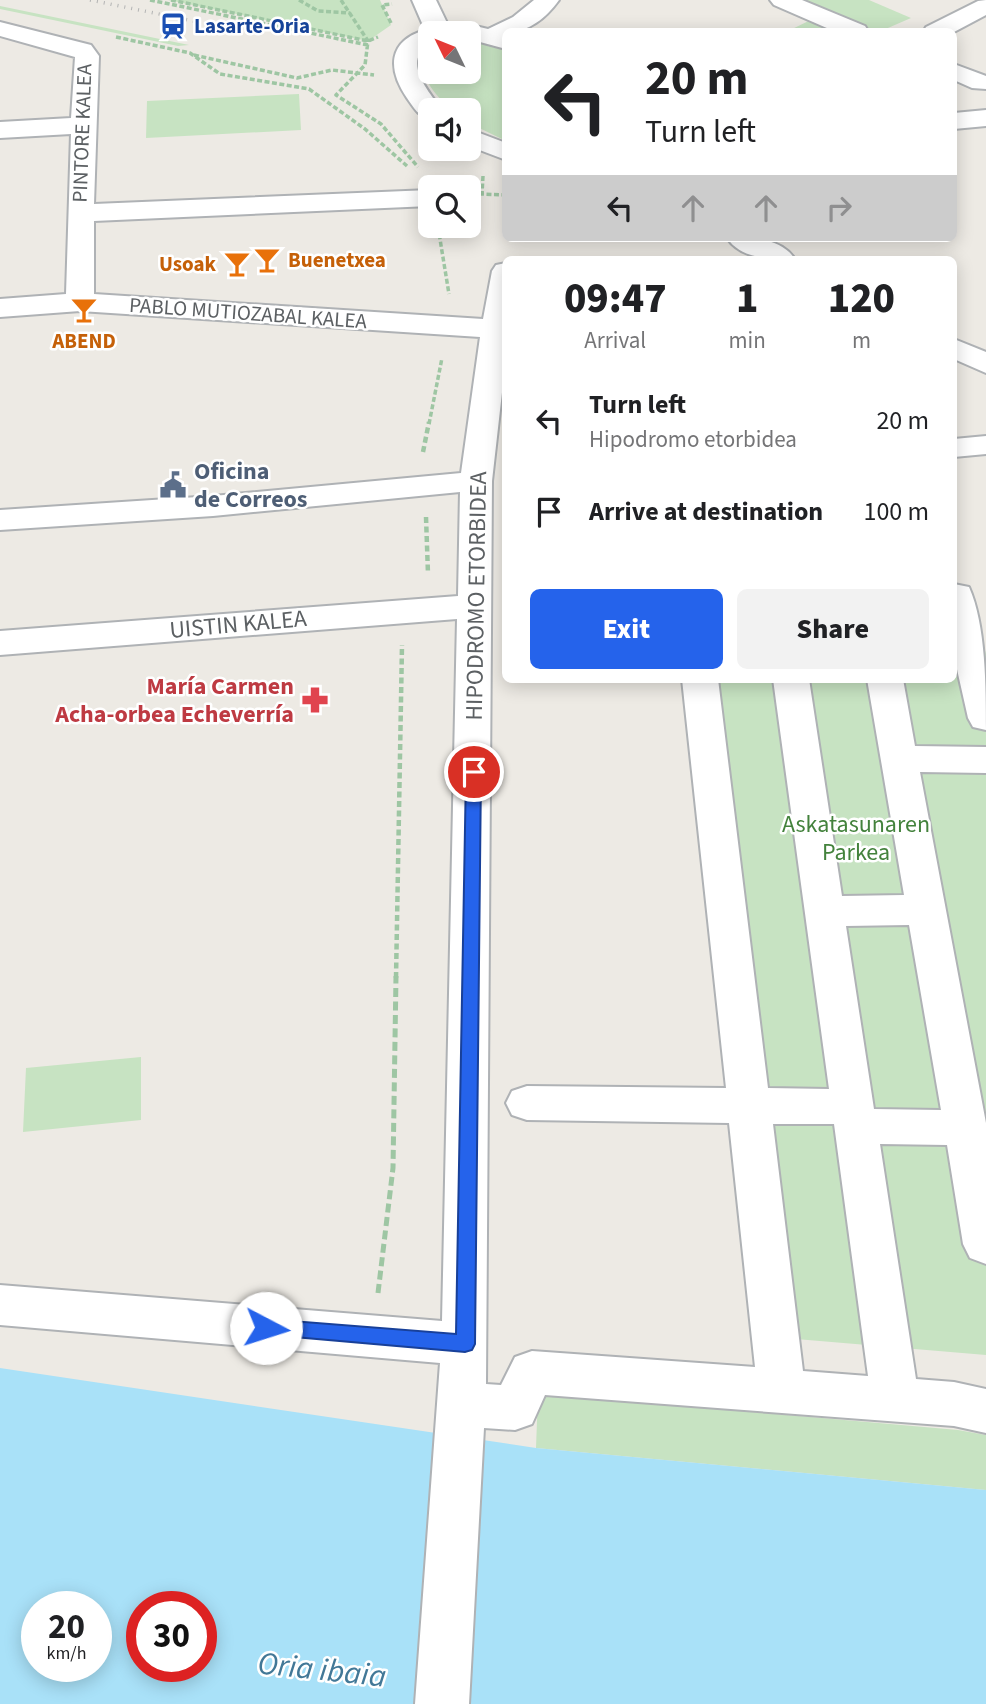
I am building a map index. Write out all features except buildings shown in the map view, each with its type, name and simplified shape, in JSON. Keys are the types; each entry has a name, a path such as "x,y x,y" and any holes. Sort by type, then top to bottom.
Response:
{"street":[{"path":"424,0 434,21"},
{"path":"516,28 547,0"},
{"path":"782,0 849,28"},
{"path":"943,28 986,6"},
{"name":"PINTORE KALEA","path":"0,29 82,50 87,56 80,214 80,302"},
{"path":"481,34 499,39"},
{"path":"418,42 411,46 405,67 410,83 421,98"},
{"path":"957,72 981,83"},
{"path":"957,121 986,118"},
{"path":"0,130 83,125"},
{"path":"481,141 502,150"},
{"path":"80,214 418,186"},
{"path":"749,242 775,256"},
{"name":"HIPODROMO ETORBIDEA","path":"442,1704 465,1344 476,481 502,294"},
{"name":"PABLO MUTIOZABAL KALEA","path":"0,308 80,302 496,329"},
{"path":"957,350 986,364"},
{"path":"0,520 213,506 476,481"},
{"path":"957,595 986,718"},
{"name":"UISTIN KALEA","path":"0,643 476,606"},
{"path":"700,683 782,1392"},
{"path":"793,683 895,1400"},
{"path":"887,683 965,1128 979,1172 986,1244"},
{"path":"900,759 986,760"},
{"path":"825,911 927,910"},
{"path":"527,1103 749,1106 965,1128"},
{"path":"0,1305 465,1344"},
{"path":"460,1416 515,1408 532,1373 954,1404 986,1411"}],"path":[{"path":"150,0 367,43"},
{"path":"171,0 367,43 377,48"},
{"path":"299,0 318,11 350,13"},
{"path":"341,0 367,43 365,65 336,95 381,124 419,175"},
{"path":"108,36 297,78 332,70 376,75"},
{"path":"190,54 220,74 309,89 365,129 412,171"},
{"path":"428,581 421,462 448,326 450,300 440,238"},
{"path":"373,1337 393,1168 402,640"}],"green space":[{"path":"168,0 380,0 391,25 368,41"},
{"path":"806,0 869,0 911,18 888,28 794,28 825,13"},
{"path":"0,6 189,45 178,46 0,9"},
{"path":"481,43 502,49 502,139 481,129 481,98 440,98 430,84 481,84"},
{"path":"299,94 301,130 146,138 147,101"},
{"name":"Askatasunaren Parkea","path":"983,644 986,654 986,1355 784,1338 706,683 957,683 957,645"},
{"path":"141,1057 141,1120 23,1132 26,1068"},
{"path":"538,1393 958,1430 986,1435 986,1490 536,1448"}],"water":[{"name":"Oria ibaia","path":"0,1368 536,1448 986,1490 986,1704 0,1704"}],"railway":[{"path":"90,0 238,30"}],"place":[{"name":"Lasarte-Oria","path":"173,26"},
{"name":"Buenetxea","path":"267,260"},
{"name":"Usoak","path":"237,264"},
{"name":"ABEND","path":"84,310"},
{"name":"Oficina de Correos","path":"173,485"},
{"name":"María Carmen Acha-orbea Echeverría","path":"315,700"}],"route":[{"path":"266,1328 465,1344 474,772"}]}
